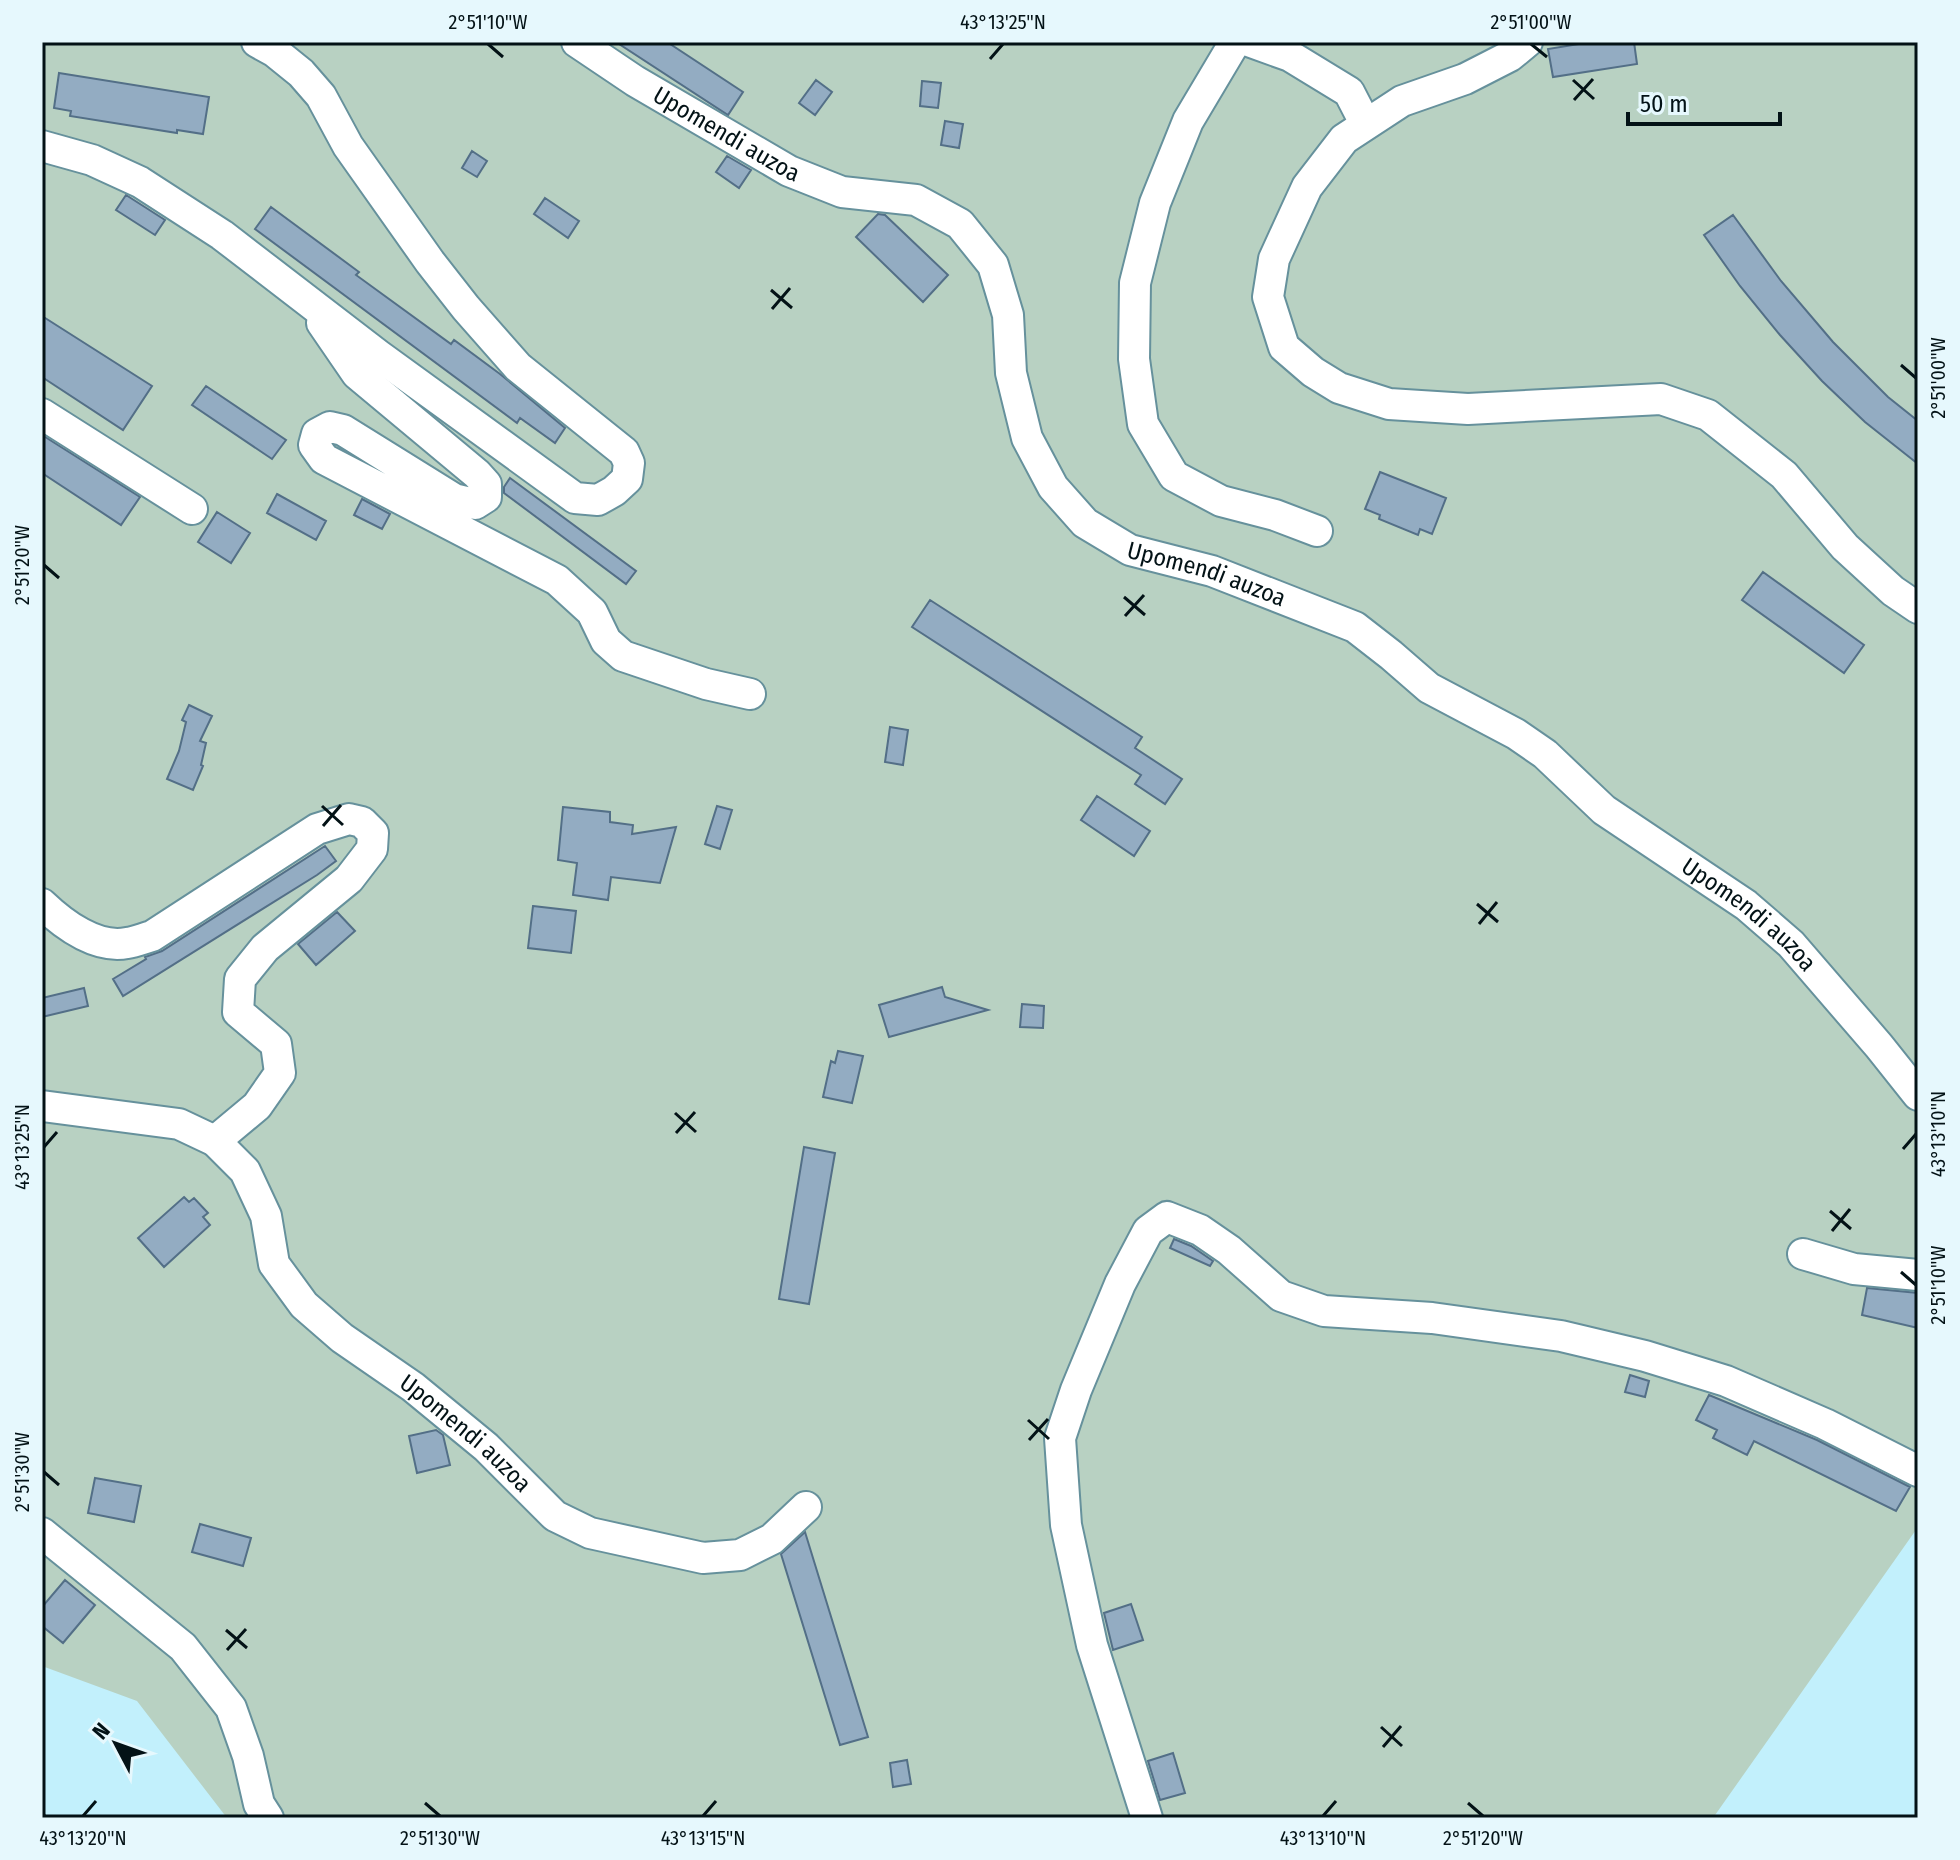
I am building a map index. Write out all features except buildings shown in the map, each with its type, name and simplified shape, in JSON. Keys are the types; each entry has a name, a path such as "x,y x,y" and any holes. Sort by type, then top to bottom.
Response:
{"lane":[{"path":"42,146 92,160 140,182 222,235 378,355 575,498 598,500 614,491 627,479 629,463 624,452 518,367 430,262 348,146 321,96 301,73 257,42"},
{"name":"Upomendi auzoa","path":"577,42 635,81 789,171 842,192 916,200 960,224 993,265 1008,315 1011,373 1027,438 1053,487 1085,523 1130,550 1212,571 1355,627 1429,688 1535,747 1604,810 1746,905 1791,944 1918,1095"},
{"path":"1235,42 1188,121 1155,203 1135,283 1134,359 1143,424 1174,476 1221,501 1275,515 1317,531"},
{"path":"1251,42 1290,56 1349,92 1365,123"},
{"path":"1527,42 1510,56 1465,79 1402,101 1344,139 1307,187 1274,259 1268,297 1284,347 1313,372 1339,388 1389,404 1468,409 1661,399 1708,415 1784,475 1845,547 1893,591 1918,608"},
{"path":"307,301 357,374 477,474 486,484 486,497 475,504 454,499 343,430 330,427 317,434 314,445 324,459 557,580 592,612 606,641 623,656 706,684 750,694"},
{"path":"42,414 192,509"},
{"path":"42,904 61,922 99,941 125,944 152,936 317,829 349,819 362,822 373,833 372,849 349,879 265,948 240,979 238,1012 276,1044 280,1073 257,1106 215,1141"},
{"name":"Upomendi auzoa","path":"42,1106 179,1124 215,1141 245,1171 266,1216 274,1264 304,1305 342,1338 413,1387 486,1447 555,1516 590,1533 703,1558 740,1555 772,1539 806,1507"},
{"path":"1147,1818 1092,1645 1066,1525 1060,1438 1076,1390 1120,1284 1148,1231 1167,1217 1200,1230 1229,1250 1281,1296 1324,1311 1432,1318 1561,1336 1645,1356 1726,1381 1825,1424 1918,1471"},
{"path":"1803,1254 1854,1269 1918,1275"},
{"path":"42,1533 183,1647 231,1708 248,1756 259,1804 268,1818"},
{"path":"240,1818 248,1756"}],"path":[{"path":"42,1813 46,1818"}],"green space":[{"path":"42,42 1918,42 1918,1527 1713,1818 227,1818 137,1701 42,1666"}]}
